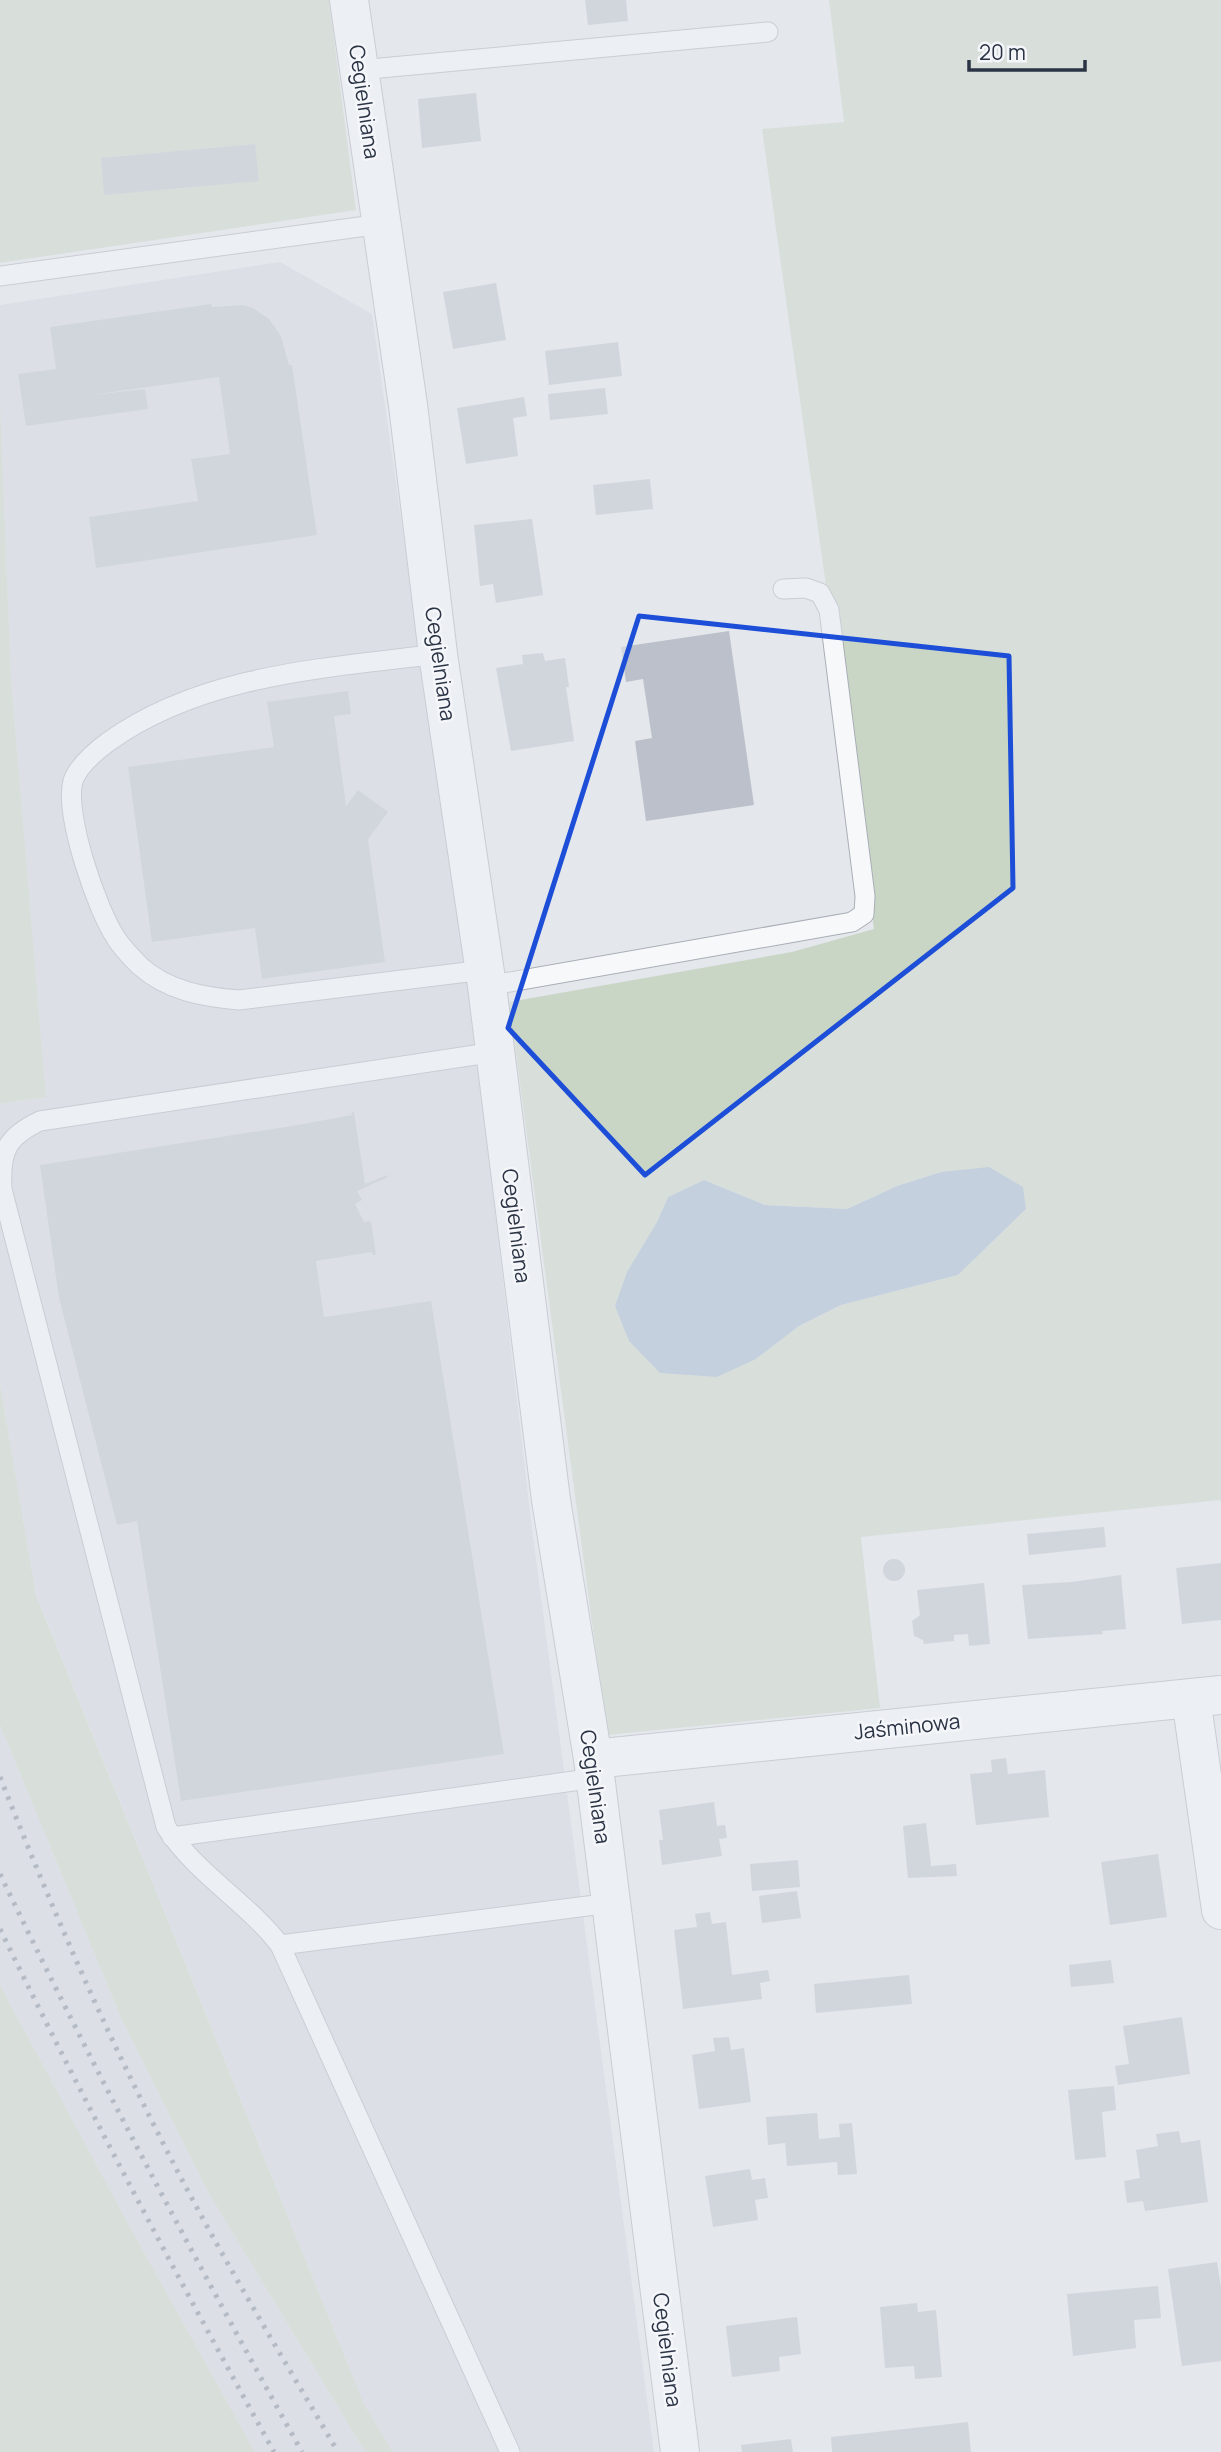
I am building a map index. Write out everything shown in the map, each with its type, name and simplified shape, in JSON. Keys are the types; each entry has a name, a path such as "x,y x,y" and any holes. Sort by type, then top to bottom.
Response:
{"street":[{"name":"Cegielniana","path":"349,0 408,405 438,654 486,978 551,1500 594,1768 680,2452"},
{"name":"Jaśminowa","path":"594,1768 1206,1697"},
{"path":"1206,1697 1221,1910"}],"lane":[{"path":"359,70 768,32"},
{"path":"0,276 381,224"},
{"path":"438,654 268,678 222,689 152,715 108,742 86,761 73,781 72,811 87,870 116,939 141,967 171,986 201,996 239,1000 486,978 852,922 864,914 865,896 829,610 820,593 806,588 783,589"},
{"path":"495,1052 40,1121 21,1130 7,1145 0,1166 2,1189 166,1827 209,1878 264,1924 280,1945 509,2452"},
{"path":"172,1837 594,1768"},
{"path":"280,1945 611,1903"}],"highlighted area":[{"path":"639,616 1009,656 1013,888 645,1175 508,1028"}],"shaded area":[{"path":"280,262 372,314 474,1032 532,1529 654,2452 393,2452 364,2404 36,1594 0,1383 0,1104 46,1097 11,678 0,400 0,305"},
{"path":"0,1725 121,2018 208,2192 365,2452 255,2452 0,1985"}],"green space":[{"path":"0,0 329,0 356,210 0,263"},
{"path":"829,0 1221,0 1221,1500 861,1537 880,1708 607,1735 509,1002 792,952 874,929 762,129 844,122","holes":["941,1172 1026,1209 958,1275 841,1305 799,1326 756,1359 657,1222 668,1197 704,1180 765,1205 847,1209 897,1186"]},
{"path":"0,400 11,678 46,1097 0,1104"},
{"path":"0,1383 36,1595 364,2404 393,2452 365,2452 208,2192 121,2018 0,1725"},
{"path":"0,1985 130,2227 255,2452 0,2452"}],"water":[{"path":"989,1167 1023,1187 1026,1209 958,1275 841,1305 799,1326 756,1359 717,1377 660,1373 629,1341 615,1306 627,1272 657,1222 668,1197 704,1180 765,1205 847,1209 897,1186 941,1172"}],"building":[{"path":"585,0 626,0 628,21 588,25"},
{"path":"476,93 481,141 422,148 418,99"},
{"path":"255,144 259,181 104,195 101,158"},
{"path":"496,283 506,340 453,349 443,292"},
{"path":"211,304 212,307 242,305 253,308 269,319 281,336 289,365 292,365 317,535 96,568 89,517 198,501 191,459 230,454 219,377 91,395 145,389 148,409 26,426 18,374 56,369 50,327"},
{"path":"618,342 622,376 549,385 545,351"},
{"path":"605,388 608,414 550,420 548,394"},
{"path":"524,397 527,416 513,418 518,456 466,464 457,408"},
{"path":"650,479 653,509 596,515 593,485"},
{"path":"532,519 543,595 496,603 493,584 480,586 474,525"},
{"path":"729,631 754,805 646,821 635,741 652,738 643,679 626,682 621,647"},
{"path":"543,653 545,661 565,658 569,687 566,687 574,741 511,751 496,668 523,664 522,655"},
{"path":"348,691 351,714 334,716 346,806 358,790 388,812 368,839 385,962 262,979 255,928 152,942 128,767 274,747 267,702"},
{"path":"354,1112 365,1184 387,1175 388,1177 357,1191 362,1200 355,1204 364,1222 371,1221 376,1255 372,1252 316,1261 324,1317 431,1301 504,1754 181,1801 137,1521 117,1525 59,1298 40,1165 292,1126 352,1115"},
{"path":"1104,1527 1106,1547 1029,1555 1027,1534"},
{"path":"894,1559 902,1562 905,1570 902,1578 894,1581 886,1578 883,1570 886,1562"},
{"path":"1221,1563 1221,1620 1182,1624 1176,1568"},
{"path":"1121,1575 1126,1629 1102,1631 1103,1634 1028,1639 1022,1585"},
{"path":"984,1583 990,1644 969,1646 968,1634 954,1635 954,1641 924,1644 923,1640 914,1636 912,1621 920,1615 917,1590"},
{"path":"1006,1758 1008,1774 1045,1770 1049,1817 976,1825 970,1774 992,1772 991,1760"},
{"path":"714,1802 717,1826 725,1825 727,1838 719,1839 722,1856 662,1865 659,1840 663,1840 659,1810"},
{"path":"926,1823 931,1866 956,1864 957,1876 908,1878 903,1826"},
{"path":"1158,1854 1167,1917 1110,1925 1101,1862"},
{"path":"798,1860 800,1887 752,1891 750,1864"},
{"path":"797,1891 801,1918 762,1923 759,1896"},
{"path":"710,1912 712,1924 726,1922 732,1975 768,1970 770,1981 760,1983 762,1999 683,2009 674,1930 697,1927 695,1914"},
{"path":"1111,1960 1114,1983 1071,1987 1069,1965"},
{"path":"909,1975 912,2004 816,2013 814,1984"},
{"path":"1182,2017 1190,2074 1118,2085 1115,2066 1129,2064 1123,2026"},
{"path":"729,2037 731,2050 744,2048 751,2102 699,2109 692,2055 715,2051 713,2038"},
{"path":"1114,2086 1116,2110 1102,2112 1106,2157 1075,2160 1068,2090"},
{"path":"817,2113 819,2139 840,2137 839,2124 852,2123 857,2174 838,2175 837,2162 787,2166 785,2143 768,2145 766,2117"},
{"path":"1179,2131 1181,2143 1200,2140 1208,2202 1145,2211 1143,2201 1127,2203 1124,2181 1140,2178 1136,2150 1158,2146 1156,2134"},
{"path":"750,2169 752,2180 765,2178 768,2198 755,2200 758,2220 713,2227 705,2176"},
{"path":"1217,2262 1221,2287 1221,2361 1182,2366 1168,2269"},
{"path":"1158,2286 1161,2318 1134,2320 1136,2348 1073,2356 1067,2294"},
{"path":"917,2303 918,2312 936,2310 942,2377 915,2379 914,2366 885,2368 880,2307"},
{"path":"797,2317 801,2354 779,2357 780,2371 732,2377 726,2326"},
{"path":"968,2422 971,2452 832,2452 831,2437"},
{"path":"791,2439 793,2452 742,2452 741,2445"}],"railway":[{"path":"0,1777 76,1959 138,2093 224,2257 338,2452"},
{"path":"0,1874 146,2165 302,2452"},
{"path":"0,1929 134,2192 274,2452"}]}
